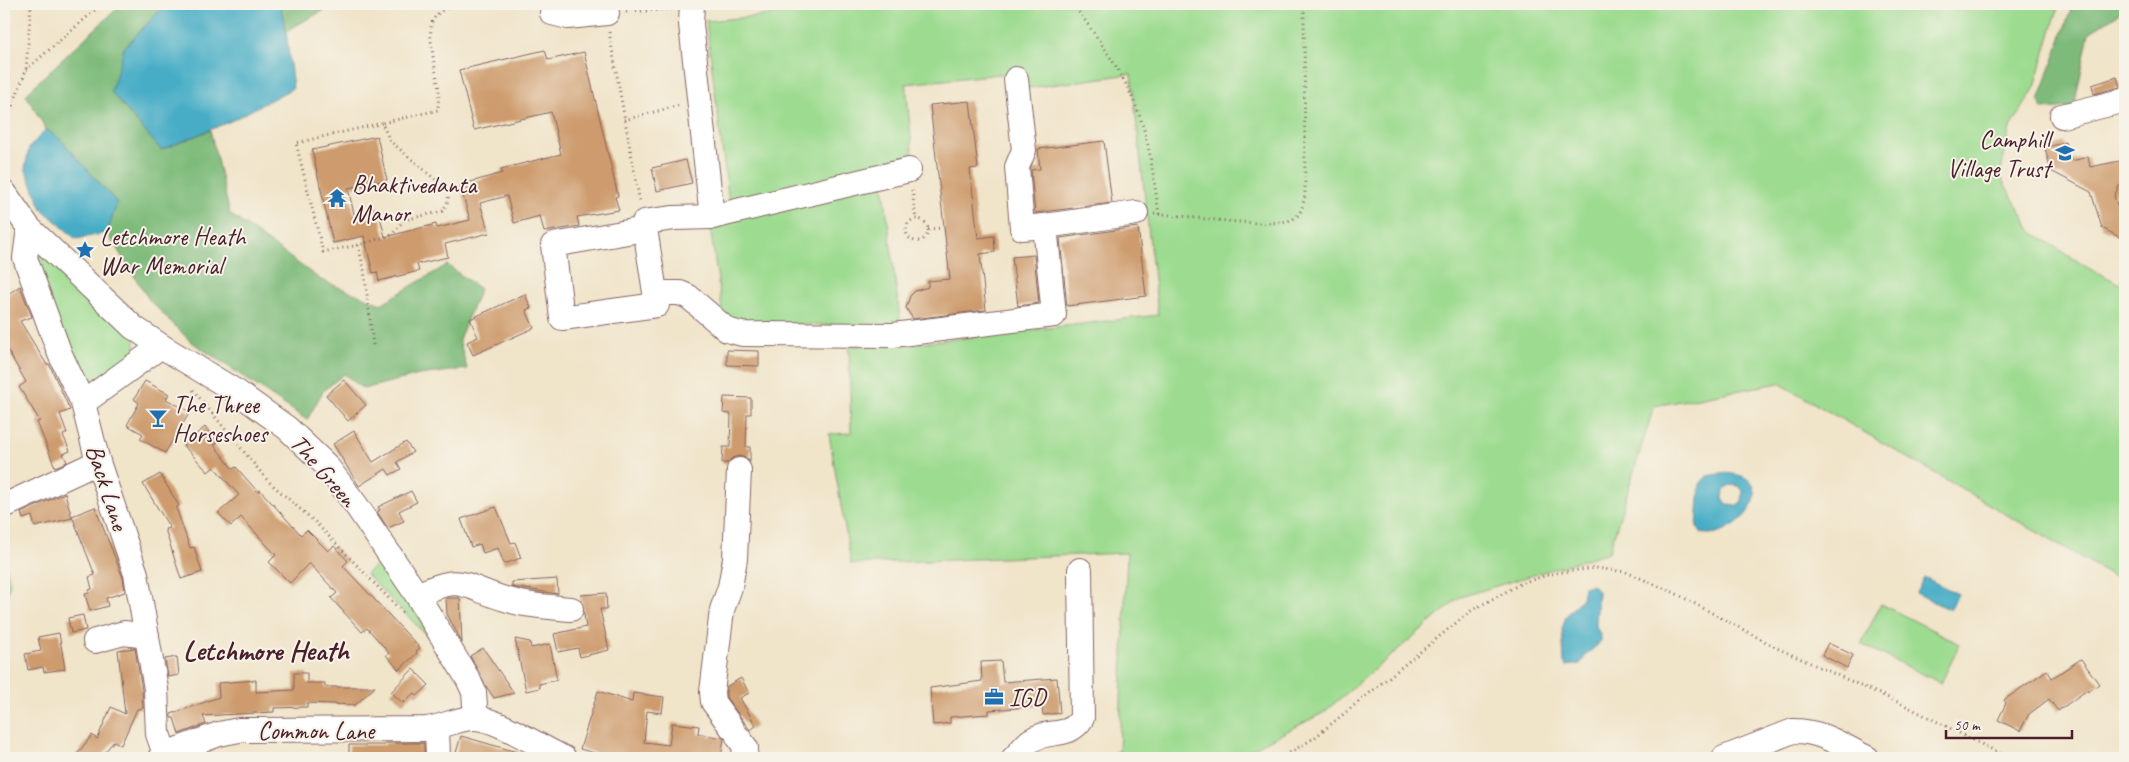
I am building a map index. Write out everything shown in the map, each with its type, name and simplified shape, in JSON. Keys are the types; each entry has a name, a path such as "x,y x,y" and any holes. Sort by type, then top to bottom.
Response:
{"street":[{"path":"692,4 691,24 712,217"},
{"path":"552,13 568,17 607,13"},
{"path":"1016,79 1024,150 1017,167 1022,228 1136,213"},
{"path":"2062,116 2125,100"},
{"path":"644,226 657,305 562,318 553,245 674,218 712,217 909,170"},
{"name":"The Green","path":"4,192 29,228 133,327 237,392 287,428 326,464 417,595 468,679 474,692 476,718"},
{"path":"655,293 680,293 689,297 726,330 742,334 893,335 1054,315 1045,226"},
{"name":"Back Lane","path":"29,228 25,258 60,354 83,403 98,462 136,574 156,689 158,734 162,756"},
{"path":"83,403 161,346"},
{"path":"4,506 98,462"},
{"path":"738,741 713,702 712,692 722,610 730,587 735,559 739,470"},
{"path":"1014,758 1030,741 1043,736 1069,731 1077,726 1082,718 1080,570"},
{"path":"417,595 440,584 462,583 504,599 532,606 571,609"},
{"path":"95,641 124,633 147,636"},
{"path":"476,718 497,724 564,758"},
{"name":"Common Lane","path":"162,756 220,734 239,730 344,731 437,728 476,718"},
{"path":"437,728 438,758"},
{"path":"1724,758 1793,731 1812,732 1823,736 1866,758"}],"path":[{"path":"4,111 12,107 26,70 31,4"},
{"path":"26,70 102,4"},
{"path":"382,123 390,141 449,192 448,201 443,211 404,220 392,235 358,245 323,252 296,143 382,123 438,110 439,92 431,34 432,22 439,12 463,4"},
{"path":"647,4 648,10"},
{"path":"644,226 624,120 607,13 671,9 692,4"},
{"path":"1073,4 1112,57 1140,118 1150,154 1159,214"},
{"path":"1136,213 1258,224 1279,223 1295,218 1302,210 1306,196 1304,4"},
{"path":"624,120 700,100"},
{"path":"909,170 916,219"},
{"path":"916,219 906,226 907,236 910,240 915,242 925,238 928,229"},
{"path":"916,219 923,221 928,229"},
{"path":"928,229 943,228"},
{"path":"358,245 364,269 373,345"},
{"path":"191,387 268,481 315,522 408,619"},
{"path":"1281,758 1314,738 1472,610 1524,582 1555,573 1596,568 1626,572 1675,593 1779,649 1902,704 2009,758"}],"green space":[{"path":"122,4 166,4 124,48 161,150 210,130 230,214 321,280 381,304 447,265 480,289 459,339 467,369 419,375 363,389 344,374 323,391 307,420 189,340 150,301 107,233 117,203 61,140 46,129 26,95"},
{"path":"280,4 335,4 286,31"},
{"path":"891,4 2059,4 2035,87 2009,131 2000,176 2032,232 2088,268 2125,286 2125,583 1779,383 1654,406 1609,552 1460,597 1323,713 1238,756 1238,758 1101,758 1119,751 1127,553 851,564 829,434 851,433 849,346 903,345 1158,315 1131,74 1021,89 1019,72 906,84 913,160 881,167 901,327 724,322 710,227 731,219 706,21"},
{"path":"2071,4 2125,4 2118,14 2089,33 2074,107 2042,109 2039,101 2070,12"},
{"path":"41,253 135,336 135,353 91,384 83,381 31,259"},
{"path":"4,557 10,582 4,607"},
{"path":"380,561 434,638 430,639 366,574"},
{"path":"1881,604 1960,644 1941,683 1861,644"}],"water":[{"path":"166,4 280,4 286,31 293,88 231,121 161,150 111,92 124,48"},
{"path":"46,129 61,140 117,203 107,233 76,239 42,209 25,168 29,148"},
{"path":"1727,473 1744,477 1754,486 1755,496 1752,506 1735,524 1724,531 1712,534 1701,533 1697,527 1700,484 1707,476","holes":["1730,485 1739,486 1743,491 1742,501 1736,506 1728,505 1723,498 1724,491"]},
{"path":"1924,577 1958,594 1950,610 1916,593"},
{"path":"1594,586 1598,591 1596,626 1601,642 1587,654 1580,664 1567,666 1564,663 1562,629 1566,616 1582,598 1584,587"}],"building":[{"path":"545,50 548,60 584,52 618,196 615,197 619,210 577,217 579,226 544,232 540,216 514,223 507,196 480,203 489,233 445,244 448,257 417,264 419,271 379,281 377,272 373,273 364,236 333,243 312,150 377,136 387,180 348,188 354,214 378,208 385,237 436,224 437,228 470,220 460,185 502,173 501,169 561,154 551,112 474,130 459,70"},
{"path":"2117,77 2120,87 2094,94 2092,85"},
{"path":"970,101 978,168 970,169 978,238 994,236 995,252 980,254 986,310 913,319 906,308 910,296 915,291 928,287 928,281 950,279 930,105"},
{"path":"1104,141 1112,203 1035,213 1031,170 1040,169 1038,149"},
{"path":"2065,142 2071,161 2088,157 2090,167 2125,160 2125,185 2119,186 2114,196 2120,214 2125,217 2125,240 2102,228 2091,192 2051,171 2045,148"},
{"path":"686,160 692,183 657,191 652,168"},
{"path":"1138,227 1146,296 1067,306 1060,238"},
{"path":"1034,255 1039,303 1018,306 1012,257"},
{"path":"20,286 32,317 20,321 47,365 49,364 70,410 60,414 67,433 63,435 70,451 63,454 67,462 55,467 37,422 40,421 19,387 26,382 4,344 4,297"},
{"path":"525,294 531,308 526,310 534,328 473,355 467,342 478,337 470,319"},
{"path":"727,350 759,351 759,366 727,365"},
{"path":"344,380 366,405 348,421 326,395"},
{"name":"The Three Horseshoes","path":"145,381 169,394 166,399 190,412 165,453 140,439 143,434 127,425 139,403 134,399"},
{"path":"724,397 751,398 751,414 747,414 746,447 750,447 750,462 746,458 739,456 732,458 727,463 722,463 723,447 730,447 731,414 723,413"},
{"path":"205,427 218,442 214,445 233,469 236,467 258,492 260,490 301,535 307,530 328,551 334,546 348,561 343,566 420,648 399,670 386,655 389,653 367,628 362,632 331,598 337,593 309,563 290,583 269,562 276,555 241,517 231,526 218,513 239,495 214,467 208,472 183,445"},
{"path":"354,431 373,462 406,442 413,452 397,462 401,469 390,475 386,469 359,486 333,444"},
{"path":"160,474 179,506 176,508 190,548 194,547 202,572 181,579 165,529 170,528 143,484"},
{"path":"411,491 417,502 399,511 404,521 388,528 377,512 380,510 378,507"},
{"path":"65,493 72,518 35,527 32,516 23,519 21,513"},
{"path":"95,507 123,578 125,592 106,598 108,606 90,611 85,594 89,593 89,590 92,589 89,577 95,575 72,516"},
{"path":"496,507 511,543 515,542 521,558 504,564 498,548 483,553 480,544 471,547 461,519"},
{"path":"557,579 558,594 512,587 512,582"},
{"path":"606,593 607,609 600,609 609,650 580,657 578,648 558,652 554,634 586,627 581,595"},
{"path":"446,598 460,598 462,643 447,614"},
{"path":"83,615 86,630 71,633 68,618"},
{"path":"59,633 65,669 44,672 43,667 28,670 25,654 41,651 38,637"},
{"path":"515,639 530,642 531,648 550,644 557,680 539,684 540,688 526,691"},
{"path":"1828,643 1853,655 1847,668 1822,655"},
{"path":"135,648 143,708 137,709 121,745 114,741 100,758 74,758 92,735 97,739 111,707 125,714 118,650"},
{"path":"483,648 514,693 494,698 470,656"},
{"path":"177,657 179,675 168,677 165,659"},
{"path":"2081,659 2099,684 2088,692 2087,690 2058,711 2049,699 2029,714 2020,731 1998,720 2006,703 2004,700 2047,670 2052,678"},
{"name":"IGD","path":"1001,661 1003,682 1057,678 1060,713 1043,715 1042,706 989,710 989,714 950,717 950,723 933,725 930,688 982,681 981,662"},
{"path":"413,669 429,685 417,696 414,693 403,703 391,692"},
{"path":"294,673 307,673 307,683 325,683 325,687 375,687 355,705 307,703 307,707 274,708 274,712 203,716 206,724 179,734 174,718 171,718 171,714 219,697 218,683 256,680 256,692 294,690"},
{"path":"741,678 749,693 740,698 756,726 750,730 726,697 726,687"},
{"path":"598,691 632,702 633,693 664,697 662,713 647,711 644,742 669,745 672,723 699,726 698,734 724,738 721,758 612,758 580,749"},
{"path":"461,736 524,754 523,758 464,758 455,756"},
{"path":"385,743 424,743 424,758 349,758 349,745 385,745"}],"place":[{"name":"Camphill Village Trust","path":"2065,153"},
{"name":"Bhaktivedanta Manor","path":"337,198"},
{"name":"Letchmore Heath War Memorial","path":"85,250"},
{"name":"The Three Horseshoes","path":"158,418"},
{"name":"IGD","path":"994,697"}],"district":[{"name":"Letchmore Heath","path":"266,650"}]}
